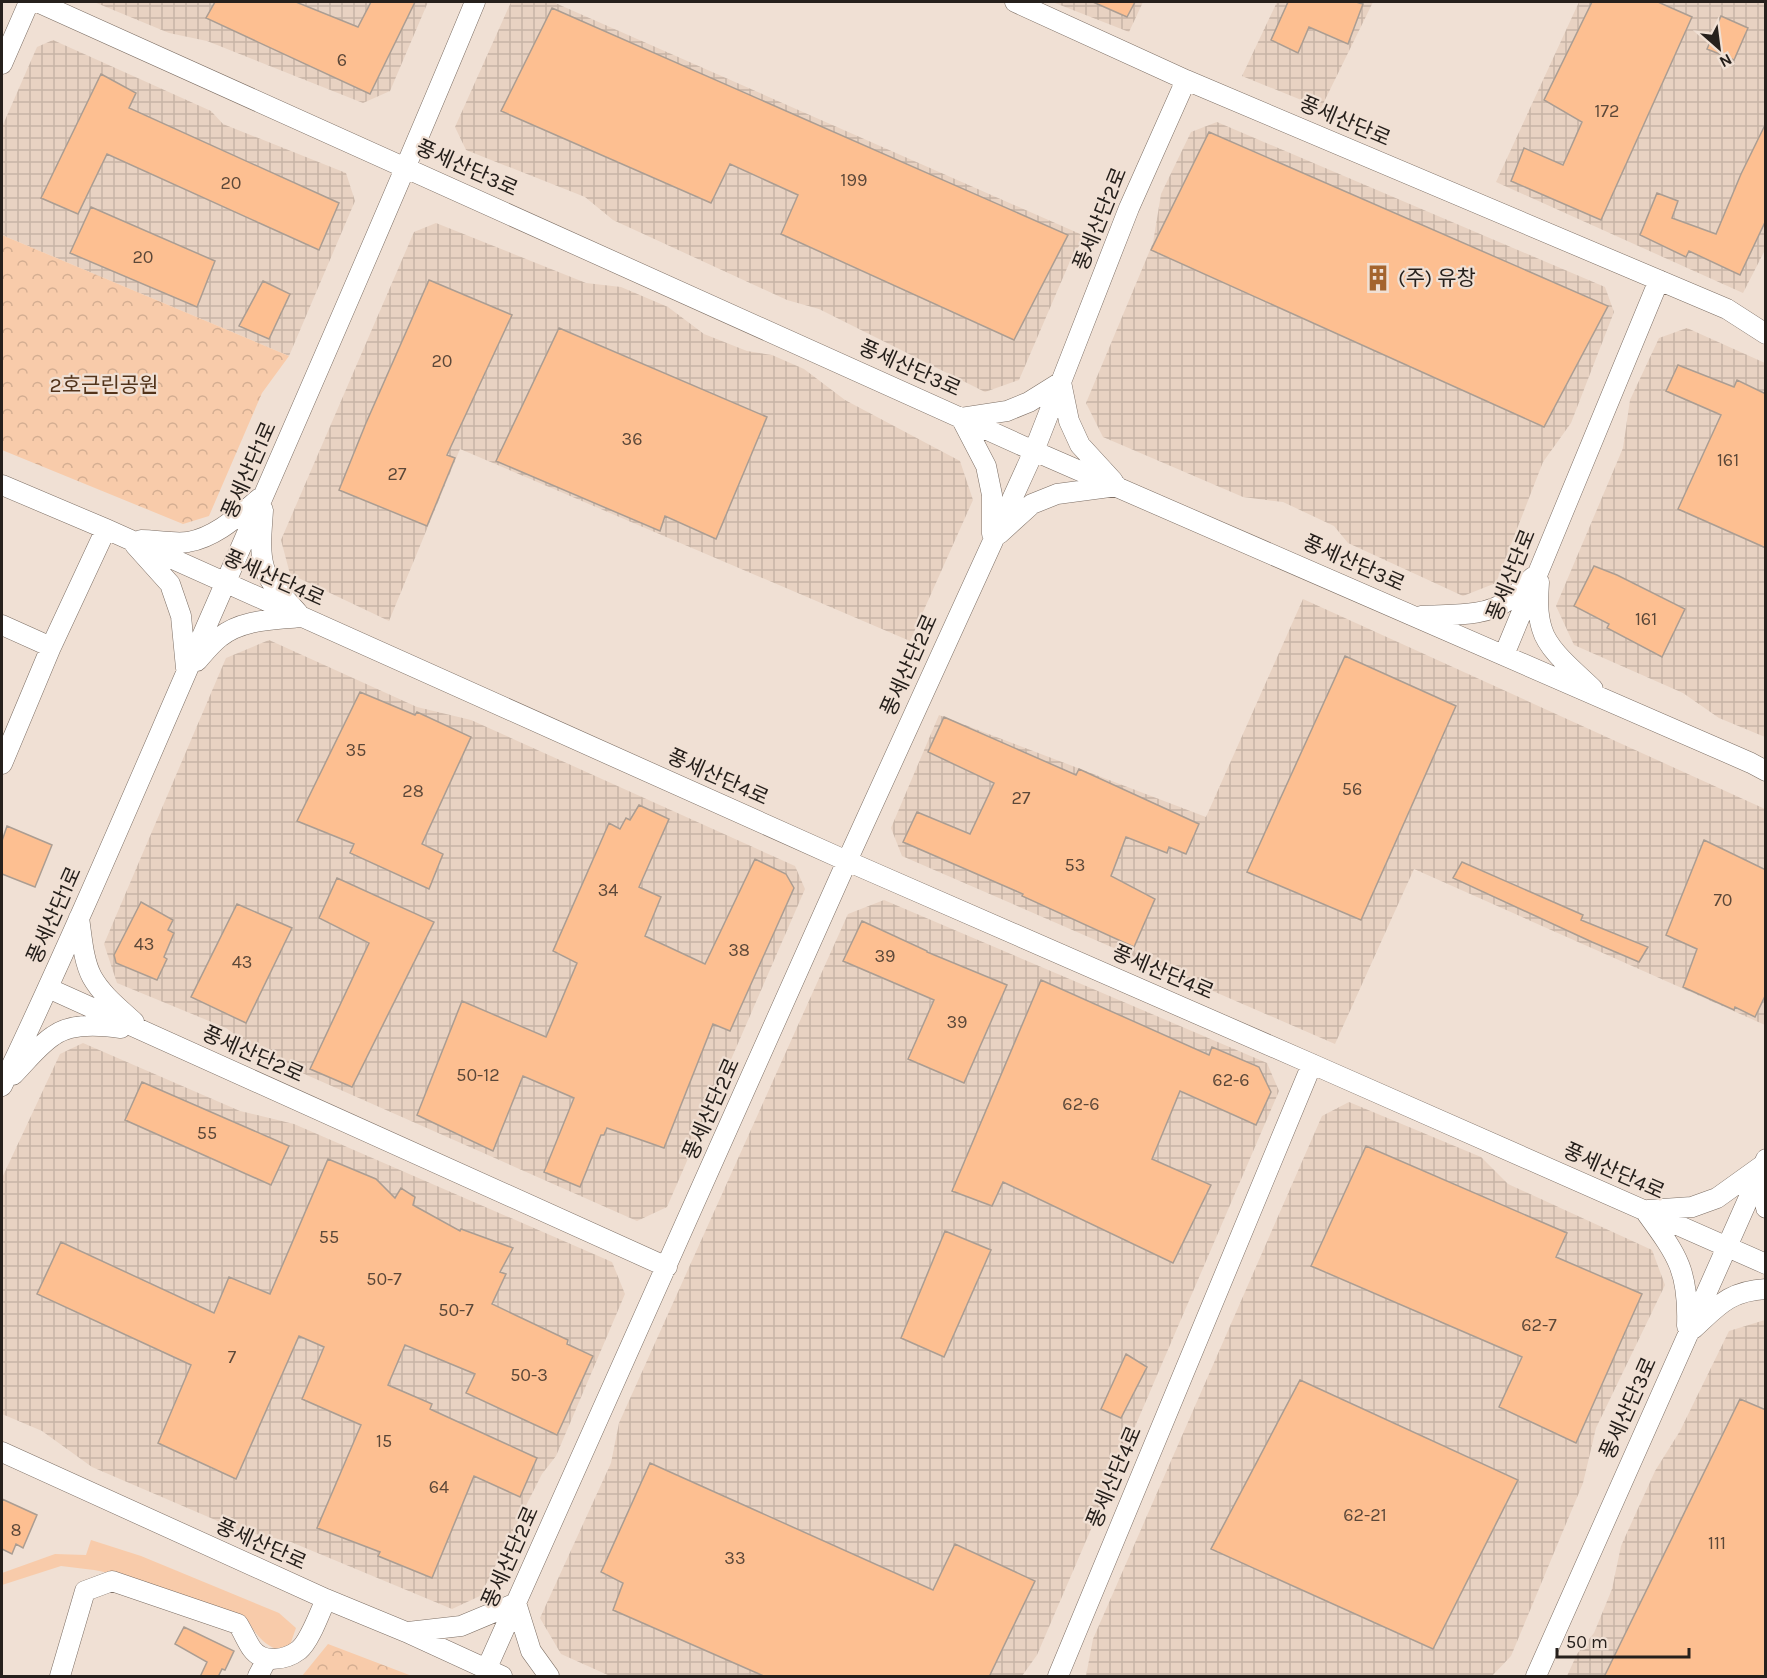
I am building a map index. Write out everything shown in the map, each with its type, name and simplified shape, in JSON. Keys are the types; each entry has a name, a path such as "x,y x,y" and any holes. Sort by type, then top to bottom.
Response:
{"street":[{"path":"2,64 29,2"},
{"name":"풍세산단3로","path":"37,2 1034,451 1416,616 1766,771"},
{"name":"풍세산단1로","path":"2,1086 48,988 187,672 475,2"},
{"name":"풍세산단로","path":"1015,2 1036,6 1186,80 1727,309 1766,334"},
{"name":"풍세산단2로","path":"494,1673 516,1603 847,861 1034,451 1129,208 1186,80"},
{"name":"풍세산단로","path":"1504,655 1659,280"},
{"path":"992,540 992,495 986,466 961,418 1007,411 1029,402 1061,382 1069,421 1080,445 1117,486"},
{"name":"풍세산단4로","path":"2,485 129,539 847,861 1766,1264"},
{"path":"992,540 1032,504 1057,494 1117,486"},
{"path":"129,539 186,542 204,538 225,526 264,495"},
{"path":"264,495 261,542 265,568 275,586 302,617"},
{"path":"2,765 51,647 106,529"},
{"path":"129,539 170,584 181,616 187,672"},
{"path":"1416,616 1476,613 1492,609 1510,600 1539,571"},
{"path":"1539,571 1538,606 1542,631 1558,655 1601,697"},
{"path":"187,672 220,637 240,626 302,617"},
{"path":"2,625 51,647"},
{"path":"79,918 85,956 92,977 105,995 144,1032"},
{"name":"풍세산단2로","path":"48,988 667,1267"},
{"path":"2,1086 54,1035 96,1024 144,1032"},
{"name":"풍세산단4로","path":"1058,1677 1312,1064"},
{"path":"1644,1210 1692,1207 1717,1198 1764,1162"},
{"path":"1764,1162 1766,1208"},
{"name":"풍세산단3로","path":"1536,1677 1764,1162"},
{"path":"1644,1210 1672,1248 1682,1269 1688,1298 1687,1335"},
{"path":"1687,1335 1727,1298 1756,1289 1766,1289"},
{"name":"풍세산단로","path":"2,1452 494,1673"},
{"path":"60,1677 85,1591 112,1581 238,1624 262,1668 300,1649 326,1599"},
{"path":"406,1632 460,1626 516,1603 531,1651 549,1677"}],"shaded area":[{"path":"94,2 428,2 390,91 363,103 207,41 169,33"},
{"path":"511,2 553,2 1087,237 1074,252 1019,380 985,392 819,309 787,300 613,220 585,197 466,150 455,127"},
{"path":"1054,2 1143,2 1129,32"},
{"path":"1277,2 1373,2 1321,108 1242,76"},
{"path":"1579,2 1765,2 1765,250 1743,293 1496,182"},
{"path":"53,40 211,111 223,124 346,173 355,201 289,356 2,235 2,127 37,47"},
{"path":"1217,122 1605,287 1614,312 1571,423 1543,462 1496,583 1463,596 1348,543 1334,526 1283,502 1243,497 1103,437 1086,403 1153,243 1161,194 1191,132"},
{"path":"436,223 586,283 621,287 668,307 704,334 747,351 772,355 804,369 845,400 960,461 973,500 910,641 460,449 389,621 290,574 281,540 414,232"},
{"path":"1687,328 1765,363 1765,737 1719,718 1683,693 1574,645 1556,606 1623,448 1630,400 1659,338"},
{"path":"1303,599 1765,809 1765,1025 1414,869 1335,1044 902,856 891,828 939,715 1206,817"},
{"path":"269,640 417,707 471,720 795,866 805,889 667,1207 637,1221 266,1057 226,1028 117,983 104,944 226,658"},
{"path":"884,900 1267,1063 1279,1091 1037,1655 1022,1676 610,1676 561,1654 540,1618 611,1463 619,1423 848,914"},
{"path":"83,1043 240,1111 294,1124 612,1262 625,1294 556,1456 542,1474 480,1596 452,1609 291,1542 241,1531 92,1467 42,1431 2,1414 2,1178 60,1054"},
{"path":"1349,1102 1481,1157 1508,1184 1652,1250 1665,1285 1596,1428 1583,1483 1511,1656 1492,1676 1086,1676 1093,1639 1322,1116"},
{"path":"1765,1320 1765,1676 1567,1676 1577,1654 1594,1633 1612,1589 1621,1546 1655,1471 1680,1431 1729,1331"}],"green space":[{"name":"2호근린공원","path":"2,235 289,356 262,393 209,516 183,524 2,450"},
{"path":"91,1540 141,1556 279,1613 296,1628 290,1645 276,1649 259,1637 247,1619 124,1576 61,1566 2,1585 2,1573 55,1554 86,1555"},
{"path":"328,1644 412,1676 302,1676"}],"building":[{"path":"215,2 296,2 358,27 371,2 415,2 370,94 206,18"},
{"path":"1093,2 1135,2 1127,17"},
{"path":"1288,2 1356,2 1363,4 1348,44 1309,27 1298,53 1271,40"},
{"path":"1592,2 1658,2 1692,17 1601,220 1511,181 1524,148 1563,165 1582,122 1544,100"},
{"path":"552,8 1068,235 1014,340 781,234 798,195 730,164 711,203 501,111"},
{"path":"1721,16 1748,28 1734,60 1707,49"},
{"path":"101,74 136,93 129,108 339,203 319,250 107,154 78,214 41,198"},
{"path":"1766,123 1766,220 1740,275 1689,251 1686,257 1640,235 1657,193 1678,201 1672,218 1716,234 1741,174"},
{"name":"(주) 유창","path":"1209,132 1608,306 1544,427 1151,250"},
{"path":"91,207 215,261 197,307 70,253"},
{"path":"429,280 512,315 447,455 455,458 427,526 339,490"},
{"path":"263,281 290,294 269,339 239,326"},
{"path":"559,328 767,417 716,539 665,516 660,531 496,461"},
{"path":"1678,365 1734,387 1737,380 1766,394 1766,548 1678,509 1721,415 1666,391"},
{"path":"1594,566 1685,609 1662,657 1607,628 1609,624 1574,606"},
{"path":"1345,656 1456,706 1361,920 1247,872"},
{"path":"360,692 415,715 417,712 471,737 422,844 443,854 429,889 350,853 354,844 297,821"},
{"path":"944,717 1076,775 1079,769 1199,824 1186,854 1169,847 1167,853 1126,837 1111,876 1155,899 1134,947 1022,896 1023,894 903,842 917,812 970,834 994,783 928,752"},
{"path":"639,805 669,819 639,887 661,897 645,936 705,964 755,859 786,874 794,888 730,1031 713,1024 664,1148 607,1128 604,1135 601,1135 580,1187 544,1172 574,1098 523,1076 493,1151 417,1115 462,1001 546,1037 577,963 553,951 609,823 620,829 626,818 630,820"},
{"path":"7,826 52,845 35,887 2,874 2,841"},
{"path":"1704,840 1766,870 1766,994 1755,1017 1683,987 1697,949 1666,935"},
{"path":"1462,862 1583,915 1581,920 1648,947 1639,962 1592,942 1453,878"},
{"path":"337,878 434,922 352,1087 310,1069 369,943 319,918"},
{"path":"141,902 173,920 168,930 174,933 164,957 167,959 157,980 116,963 114,955"},
{"path":"237,904 292,928 246,1023 191,997"},
{"path":"862,921 927,952 1007,985 964,1083 908,1059 934,1000 843,961"},
{"path":"1041,980 1209,1055 1212,1047 1259,1067 1271,1092 1256,1125 1180,1091 1152,1159 1211,1185 1173,1263 1003,1182 992,1206 952,1191"},
{"path":"142,1082 289,1146 271,1185 125,1120"},
{"path":"1366,1146 1567,1233 1556,1257 1642,1294 1576,1443 1499,1407 1522,1357 1311,1266"},
{"path":"328,1159 376,1179 395,1198 401,1188 415,1197 413,1205 460,1231 461,1229 513,1248 500,1272 506,1274 492,1304 568,1340 567,1344 593,1356 557,1435 466,1393 475,1374 405,1345 388,1385 432,1404 430,1409 537,1458 520,1497 474,1476 432,1578 378,1556 380,1552 317,1528 361,1425 302,1399 324,1347 299,1336 236,1479 158,1443 191,1365 37,1294 61,1242 214,1313 229,1277 270,1294"},
{"path":"945,1231 991,1250 944,1357 901,1338"},
{"path":"1126,1354 1147,1367 1121,1418 1101,1409"},
{"path":"1300,1380 1518,1480 1433,1649 1211,1549"},
{"path":"1740,1399 1766,1410 1766,1677 1604,1677"},
{"path":"650,1463 933,1590 955,1544 1035,1581 989,1677 766,1677 613,1610 623,1583 601,1572"},
{"path":"2,1499 37,1515 23,1548 16,1544 12,1554 2,1549"},
{"path":"184,1627 234,1651 225,1670 222,1669 218,1677 200,1677 207,1662 175,1644"}],"place":[{"name":"(주) 유창","path":"1378,278"}]}
